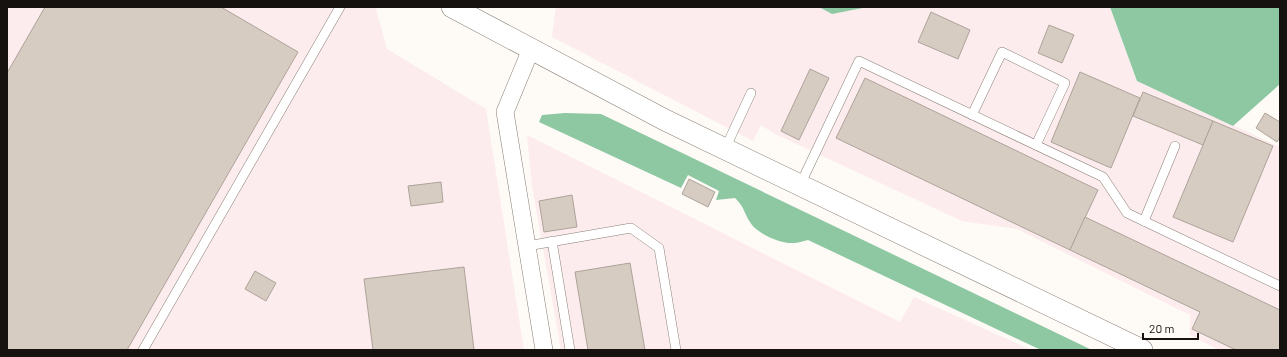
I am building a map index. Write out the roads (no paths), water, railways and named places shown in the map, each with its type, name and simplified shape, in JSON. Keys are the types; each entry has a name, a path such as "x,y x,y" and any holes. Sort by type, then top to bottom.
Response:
{"street":[{"path":"452,7 665,120 1142,350"},
{"path":"531,49 505,112 544,350"}],"lane":[{"path":"143,350 340,7"},
{"path":"972,115 1002,52 1065,83 1036,145"},
{"path":"800,185 859,61 1103,178 1127,213 1280,286"},
{"path":"725,149 751,93"},
{"path":"1144,221 1175,146"},
{"path":"527,246 631,228 659,248 676,350"},
{"path":"552,241 570,350"}]}
